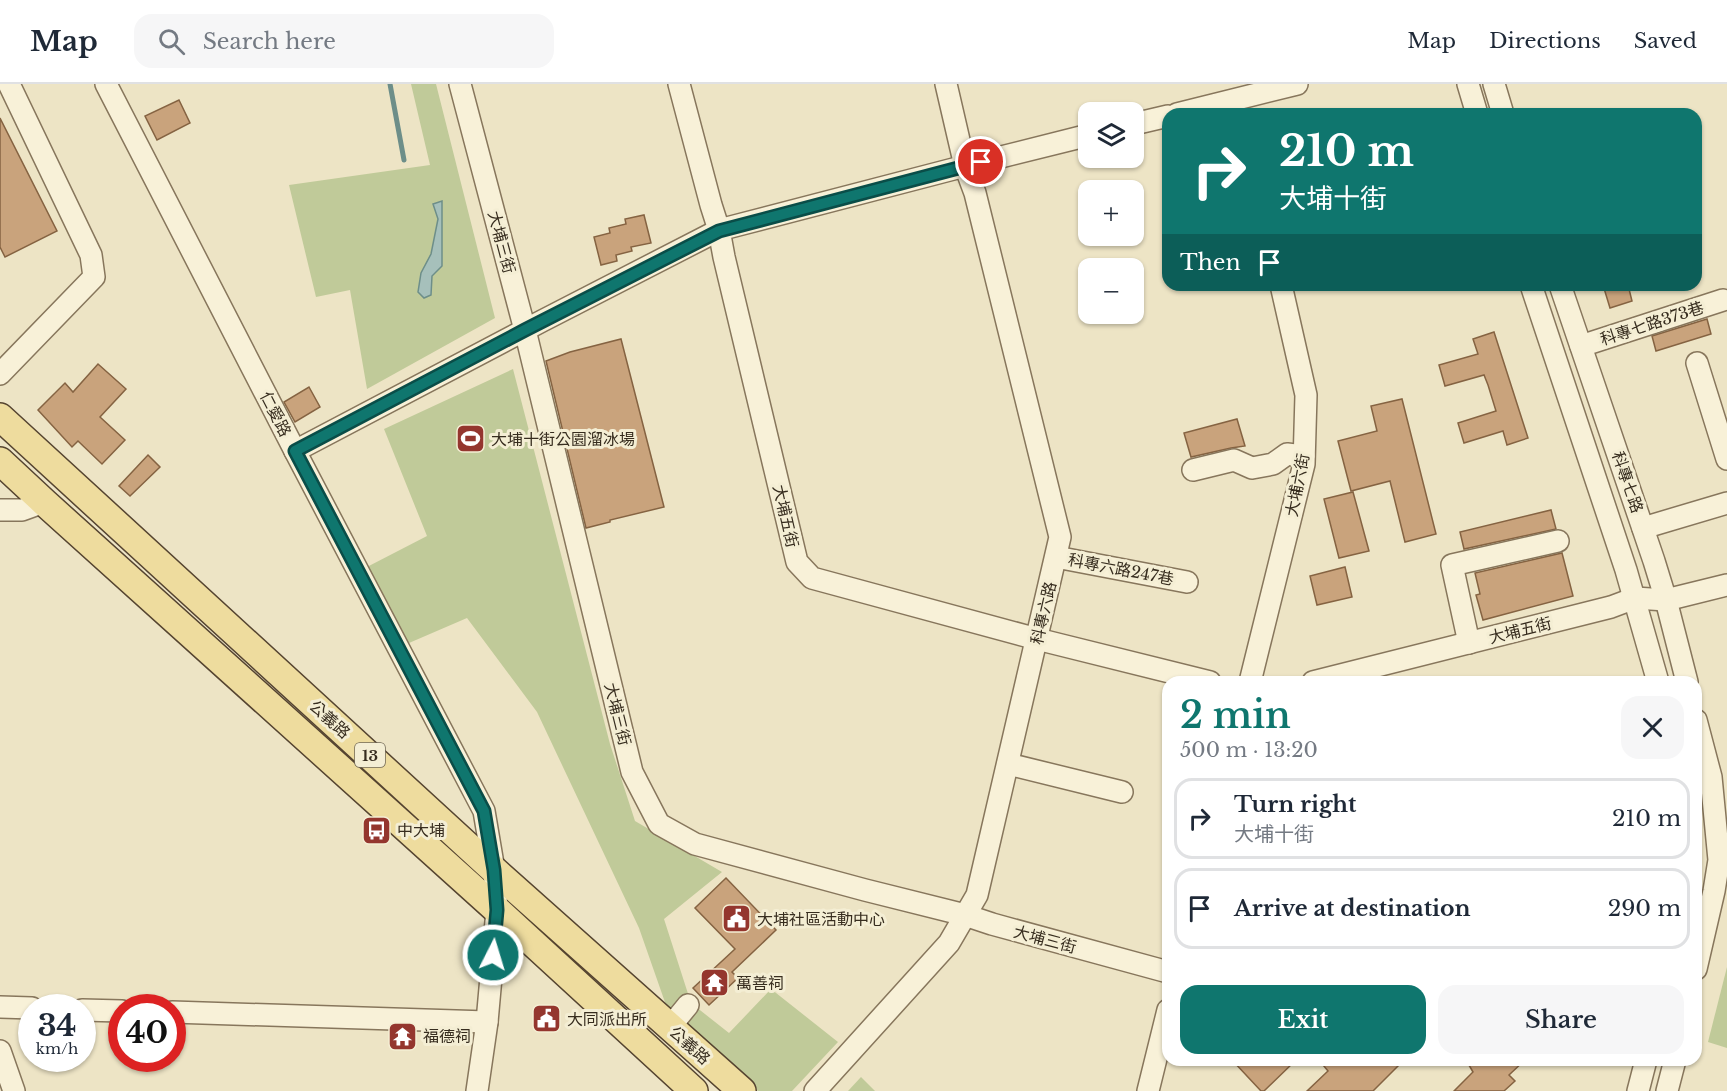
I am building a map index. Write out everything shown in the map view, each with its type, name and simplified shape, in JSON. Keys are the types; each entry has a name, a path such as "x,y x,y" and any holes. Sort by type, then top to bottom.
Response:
{"main road":[{"name":"公義路","path":"0,417 494,870 742,1091"},
{"name":"公義路","path":"0,461 694,1091"}],"street":[{"path":"0,374 94,277 91,255 9,84"},
{"name":"仁愛路","path":"106,84 484,811 494,870 497,910 487,1022 477,1091"},
{"name":"大埔三街","path":"460,84 525,330 632,772 659,824 695,844 965,915 1162,970"},
{"name":"大埔五街","path":"679,84 719,231 797,562 812,578 1037,639 1186,676"},
{"name":"科專六路","path":"816,1091 950,943 977,895 1060,537 946,84"},
{"path":"1201,108 1297,84"},
{"path":"1468,84 1475,108"},
{"path":"1494,84 1501,108"},
{"path":"1144,122 1162,117"},
{"path":"295,451 719,231 1078,138"},
{"name":"大埔六街","path":"1251,676 1304,464 1306,395 1282,291"},
{"name":"科專七路","path":"1533,291 1635,598 1656,676"},
{"name":"科專七路","path":"1562,291 1643,528 1666,600 1685,676"},
{"name":"科專七路373巷","path":"1581,346 1723,300"},
{"path":"1696,363 1727,459"},
{"path":"1193,470 1234,460 1252,468 1273,464 1287,454 1304,456"},
{"path":"0,510 22,510 44,502"},
{"path":"1643,528 1727,503"},
{"path":"1468,643 1452,565 1558,540"},
{"name":"科專六路247巷","path":"1056,557 1187,582"},
{"name":"大埔五街","path":"1338,676 1611,607 1635,598 1666,600 1727,585"},
{"path":"1702,743 1711,777 1723,859 1702,943"},
{"path":"1008,764 1122,792"},
{"path":"670,1027 688,1005"},
{"path":"0,1007 18,1008"},
{"path":"186,1012 487,1022"},
{"path":"1148,1091 1162,1034"},
{"path":"0,1051 14,1091"},
{"path":"1638,1091 1644,1066"},
{"path":"1667,1091 1673,1066"}],"green space":[{"path":"411,84 436,84 495,318 367,389 350,290 316,297 289,185 430,165"},
{"path":"513,369 610,744 635,821 722,872 664,919 691,1003 729,1033 771,989 838,1042 792,1091 758,1091 667,1008 639,928 537,712 467,618 409,643 365,568 427,536 384,429"},
{"path":"1727,967 1727,1048 1708,1042"},
{"path":"861,1077 875,1091 848,1091"}],"water":[{"path":"442,201 442,266 432,276 431,295 424,298 418,292 421,273 431,254 438,219 433,204"}],"building":[{"path":"179,100 190,123 157,140 145,116"},
{"path":"0,118 57,231 5,257 0,247"},
{"path":"644,215 651,243 631,247 632,251 616,255 617,261 601,265 594,237 610,233 609,228 626,224 625,219"},
{"path":"1605,291 1630,291 1632,301 1610,308"},
{"path":"1707,319 1711,334 1656,351 1652,336"},
{"path":"1494,332 1528,438 1507,445 1503,431 1464,443 1458,423 1496,411 1488,385 1484,375 1445,386 1439,365 1478,354 1473,339"},
{"path":"621,339 664,507 586,528 546,361 570,352"},
{"path":"98,364 126,389 100,417 125,440 102,464 78,441 72,447 38,410 65,383 73,392"},
{"path":"309,387 320,407 295,422 284,402"},
{"path":"1402,399 1436,534 1405,542 1390,481 1351,491 1338,441 1377,431 1371,406"},
{"path":"1237,419 1245,446 1191,457 1184,433"},
{"path":"148,455 160,467 130,496 119,486"},
{"path":"1353,492 1369,551 1339,558 1324,499"},
{"path":"1551,510 1556,529 1464,549 1460,532"},
{"path":"1562,553 1573,596 1483,620 1476,595 1480,594 1475,573"},
{"path":"1345,567 1352,597 1317,605 1310,576"},
{"name":"大埔社區活動中心","path":"726,878 776,930 732,972 738,978 709,1005 693,988 735,949 695,908"},
{"path":"1238,1066 1290,1066 1264,1091 1261,1091"},
{"path":"1324,1066 1398,1066 1373,1091 1307,1091 1328,1071"},
{"path":"1470,1066 1519,1066 1509,1075 1515,1081 1504,1091 1454,1091 1473,1072"}],"waterway":[{"path":"390,84 404,160"}],"place":[{"name":"大埔十街公園溜冰場","path":"470,439"},
{"name":"中大埔","path":"376,830"},
{"name":"大埔社區活動中心","path":"736,919"},
{"name":"萬善祠","path":"715,983"},
{"name":"大同派出所","path":"546,1019"},
{"name":"福德祠","path":"402,1036"}],"route":[{"path":"493,955 497,910 494,870 484,811 295,451 719,231 981,162"}]}
